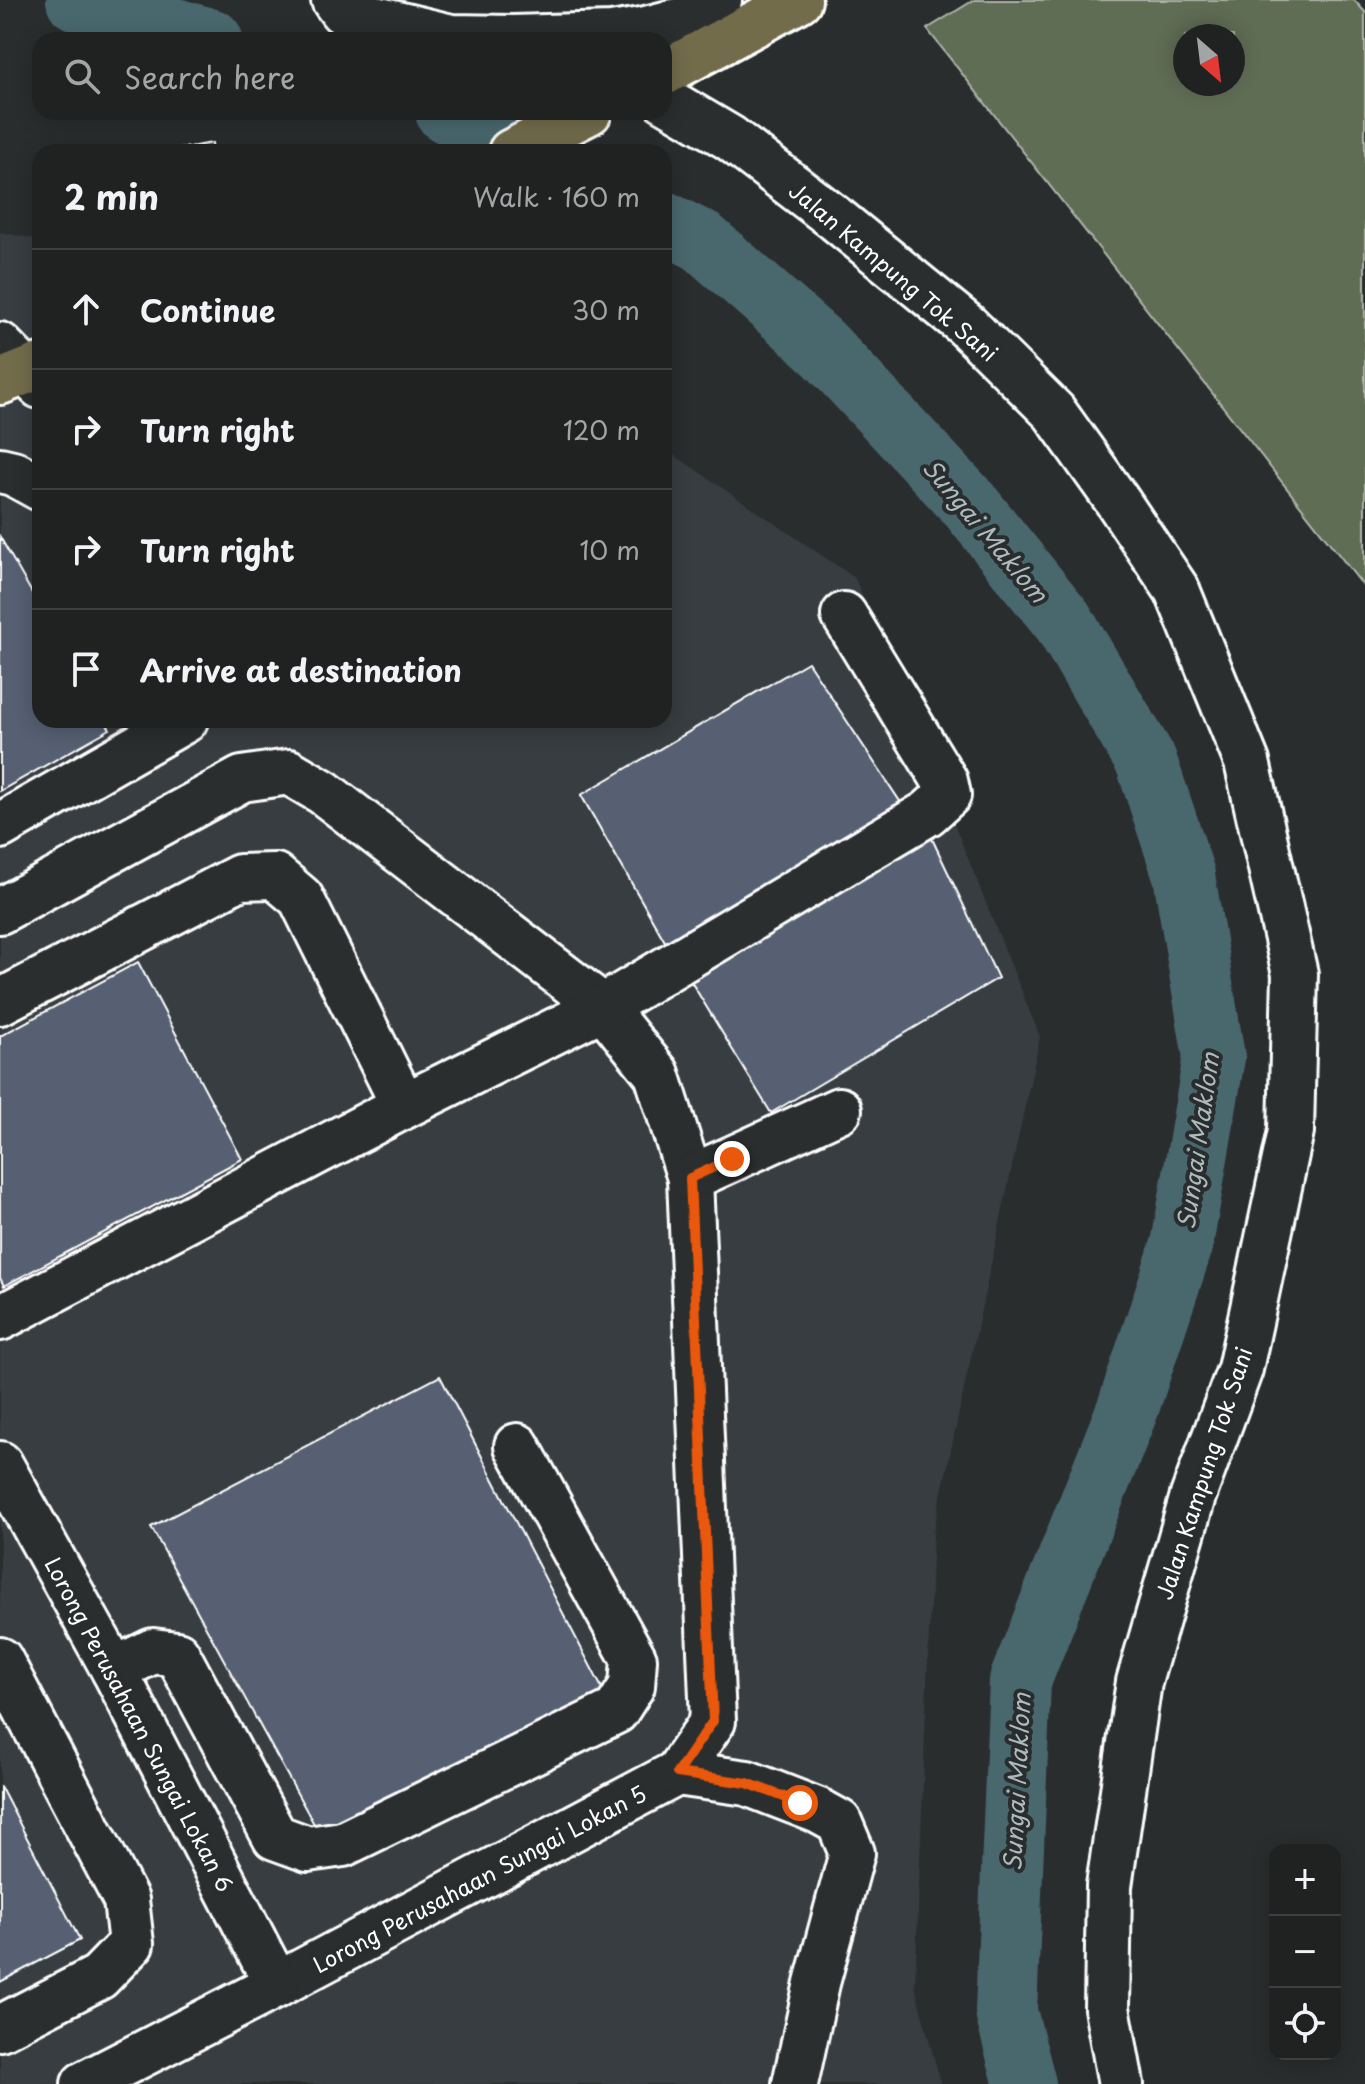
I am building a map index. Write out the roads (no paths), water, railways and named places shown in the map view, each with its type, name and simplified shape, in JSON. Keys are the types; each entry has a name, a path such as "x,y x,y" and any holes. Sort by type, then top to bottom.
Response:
{"main road":[{"path":"672,69 799,0"},
{"path":"527,144 573,120"}],"street":[{"path":"334,0 342,11 430,32"},
{"path":"585,0 610,32"},
{"path":"630,32 685,19 719,0"},
{"name":"Jalan Kampung Tok Sani","path":"672,104 730,138 836,219 966,325 1054,412 1177,590 1247,762 1254,792 1295,974 1291,1131 1240,1369 1193,1496 1139,1682 1109,1886 1107,2008 1121,2084"},
{"path":"0,470 32,484"},
{"path":"3,1310 603,1007 928,813 948,795 945,781 844,615"},
{"path":"0,826 171,728"},
{"name":"Lorong Perusahaan Sungai Lokan 5","path":"0,911 242,779 289,772 323,792 603,1007 657,1074 690,1178 713,1721 677,1773 84,2084"},
{"path":"0,1002 240,877 275,876 301,898 404,1106"},
{"path":"690,1178 839,1110"},
{"path":"114,1670 153,1651 177,1654 275,1837 308,1849 343,1844 616,1711 632,1686 634,1659 517,1446"},
{"name":"Lorong Perusahaan Sungai Lokan 6","path":"0,1464 114,1670 277,1985"},
{"path":"0,1660 126,1900 131,1944 99,1977 0,2028"},
{"path":"677,1773 747,1783 819,1811 839,1822 852,1853 817,1983 795,2084"}],"waterway":[{"name":"Sungai Maklom","path":"77,0 185,32"},
{"name":"Sungai Maklom","path":"462,120 509,144"},
{"name":"Sungai Maklom","path":"672,226 703,242 820,345 969,504 1063,621 1146,761 1184,875 1214,1057 1182,1245 1128,1408 1020,1681 1006,2012 1025,2084"}]}
